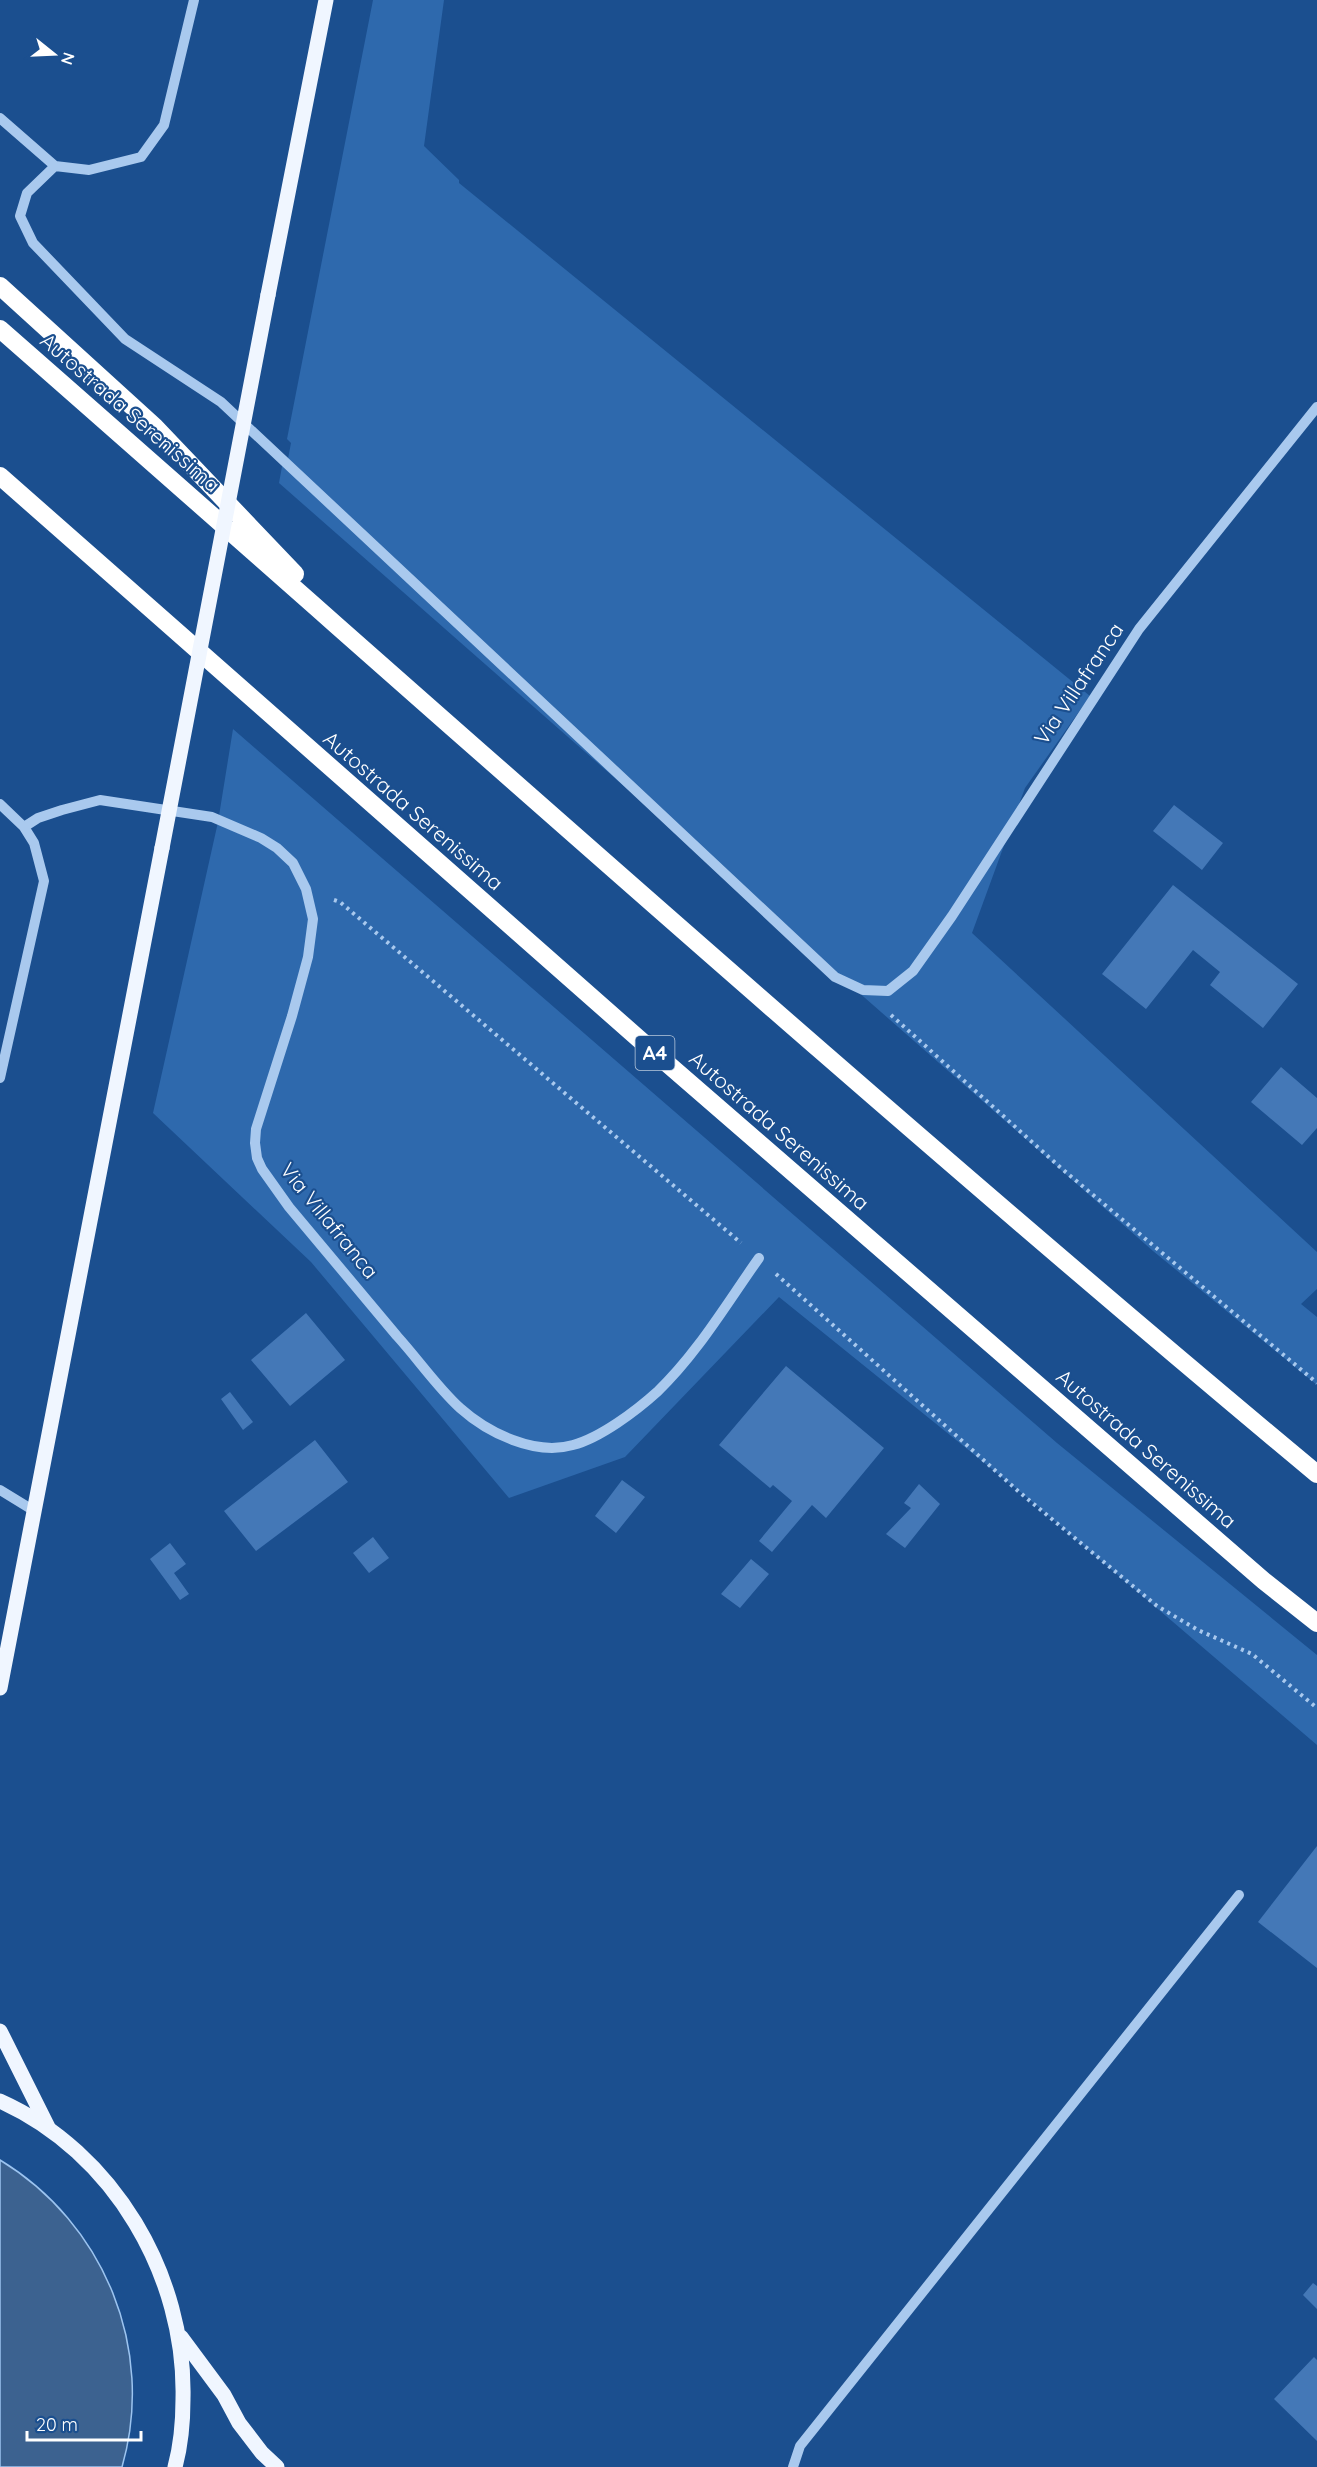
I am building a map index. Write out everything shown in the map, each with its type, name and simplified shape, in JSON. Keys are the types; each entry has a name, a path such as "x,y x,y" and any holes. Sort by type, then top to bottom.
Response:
{"highway":[{"path":"0,286 155,427 375,657"},
{"name":"Autostrada Serenissima","path":"0,329 375,657 741,983 1101,1294 1317,1474"},
{"name":"Autostrada Serenissima","path":"0,476 639,1039 1246,1565 1317,1623"}],"main road":[{"path":"0,1688 36,1512 326,0"},
{"path":"0,2031 49,2129"},
{"path":"0,2101 49,2129 81,2156 110,2186 134,2219 154,2256 170,2295 180,2336 184,2378 183,2420 175,2467"},
{"path":"180,2336 224,2395 238,2423 262,2453 277,2467"}],"street":[{"path":"0,118 55,166 89,171 141,157 164,125 194,0"},
{"path":"55,166 27,193 20,216 33,243 125,339 221,402 835,977 863,990 888,991"},
{"name":"Via Villafranca","path":"888,991 913,971 952,916 1139,628 1317,407"},
{"name":"Via Villafranca","path":"24,827 38,818 100,800 212,817 277,848 293,863 306,889 313,919 308,957 292,1016 256,1129 257,1158 273,1186 289,1207 460,1408 486,1426 520,1443 544,1447 572,1446 595,1436 656,1392 686,1359 759,1258"},
{"path":"0,804 24,827 34,843 44,881 0,1078"},
{"path":"0,1490 36,1512"},
{"path":"793,2467 800,2446 1239,1895"}],"path":[{"path":"306,889 340,902 759,1258 1018,1491 1157,1606 1198,1630 1252,1654 1317,1708"},
{"path":"888,991 890,1014 1060,1168 1317,1383"}],"shaded area":[{"path":"373,0 444,0 424,146 459,180 459,183 1090,696 1025,788 972,933 1317,1252 1317,1289 1301,1304 1317,1317 1317,1385 1153,1251 279,483 283,461 287,464 291,443 287,439"},
{"path":"233,729 1057,1443 1317,1655 1317,1745 1029,1499 779,1297 625,1457 509,1498 311,1262 153,1113 218,822"},
{"path":"0,2160 36,2186 68,2218 93,2254 113,2293 126,2335 132,2378 131,2423 122,2467 0,2467"}],"building":[{"path":"1174,805 1223,843 1202,870 1153,831"},
{"path":"1173,885 1298,984 1263,1028 1210,985 1220,972 1193,950 1146,1009 1102,974"},
{"path":"1281,1067 1317,1098 1317,1128 1302,1145 1251,1102"},
{"path":"306,1313 345,1360 290,1406 251,1360"},
{"path":"786,1366 884,1448 826,1518 812,1505 772,1552 759,1541 792,1501 773,1485 770,1488 719,1445"},
{"path":"230,1392 253,1422 243,1430 221,1399"},
{"path":"315,1440 348,1482 256,1551 224,1511"},
{"path":"622,1480 645,1497 616,1533 595,1516"},
{"path":"919,1484 940,1504 905,1548 886,1534 911,1508 904,1503"},
{"path":"373,1537 389,1558 369,1573 353,1553"},
{"path":"170,1543 186,1564 174,1573 189,1594 180,1600 150,1559"},
{"path":"751,1559 769,1574 740,1608 721,1594"},
{"path":"1317,1846 1317,1968 1258,1922"},
{"path":"1313,2283 1317,2286 1317,2309 1303,2295"},
{"path":"1314,2357 1317,2360 1317,2441 1274,2399"}]}
